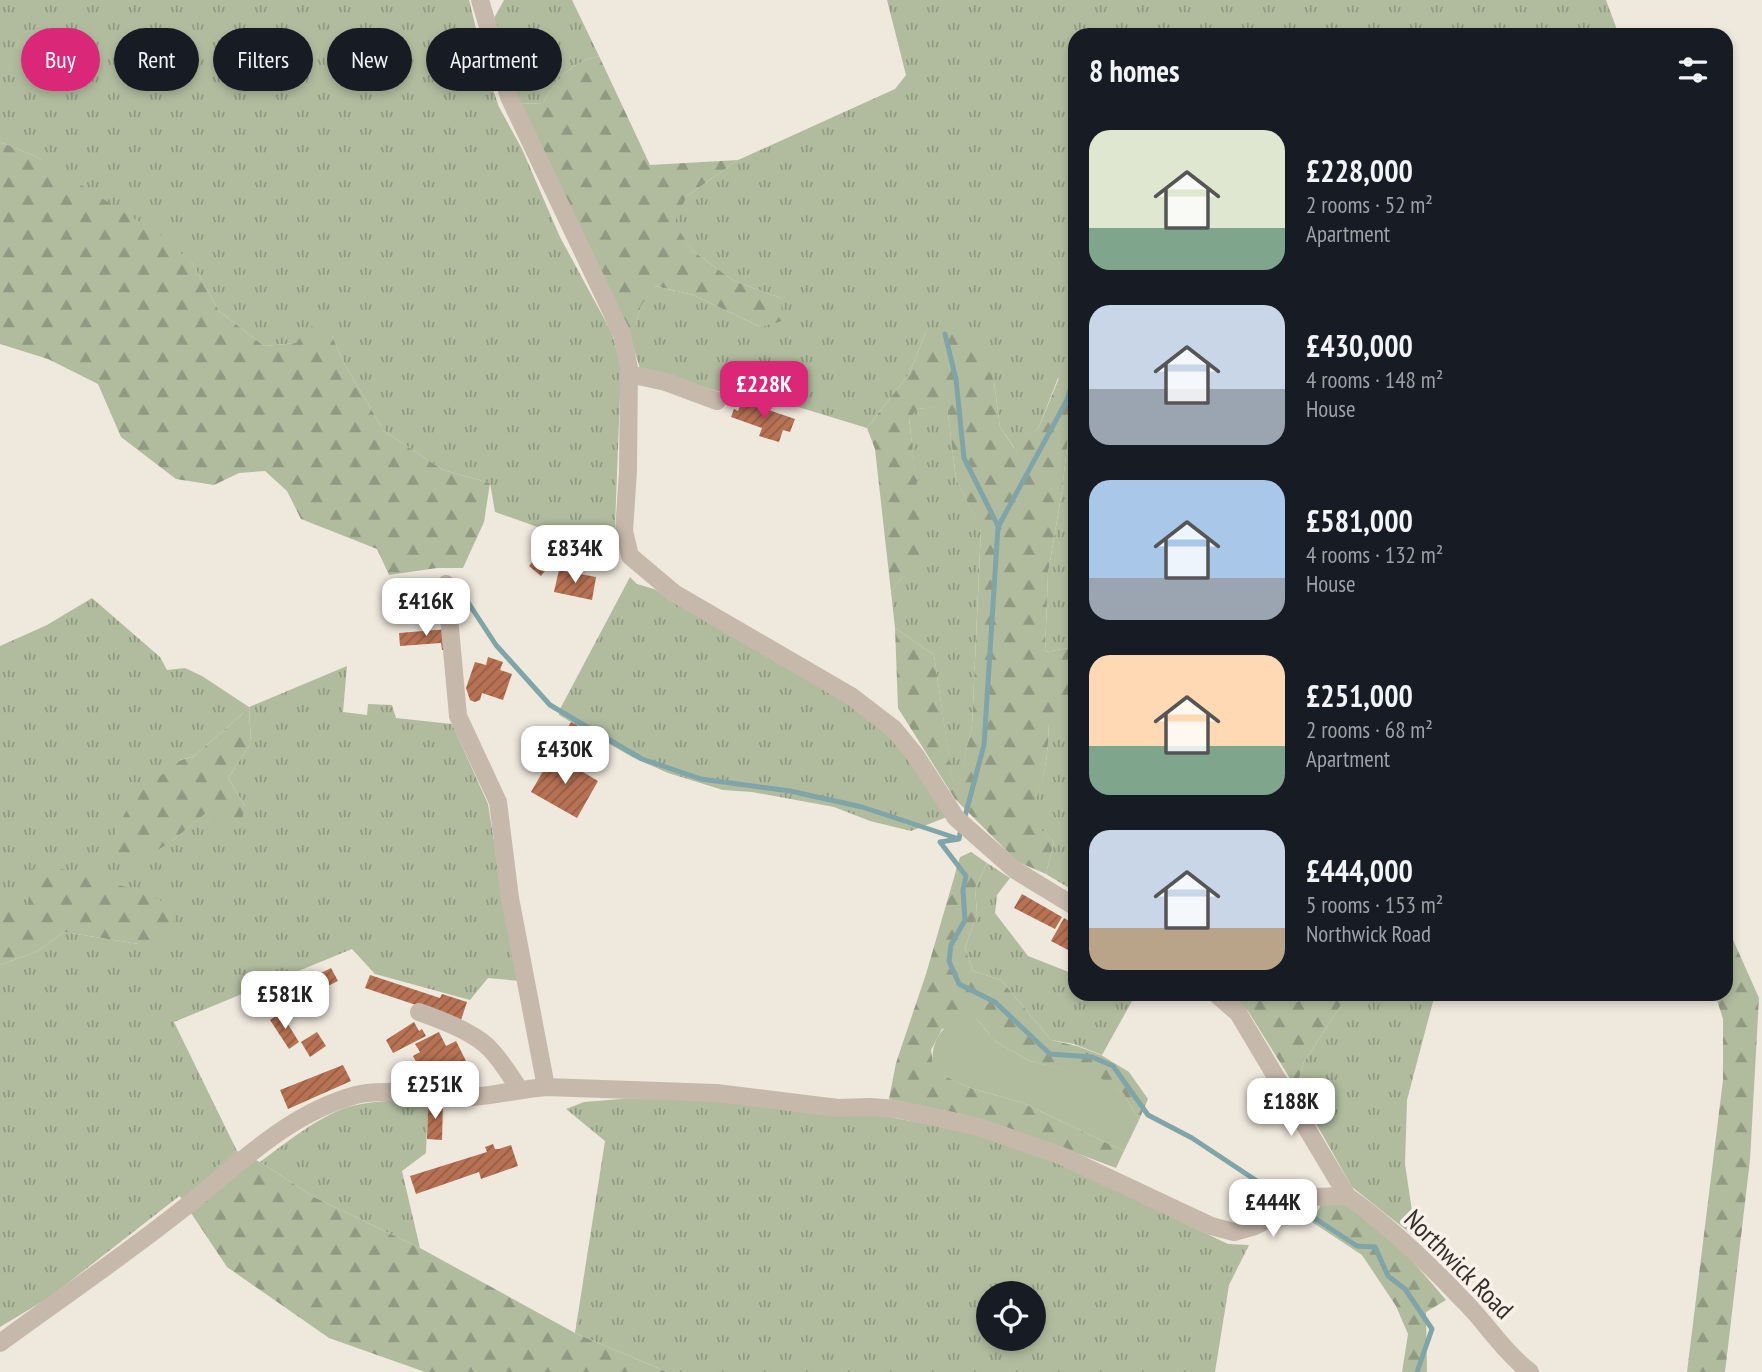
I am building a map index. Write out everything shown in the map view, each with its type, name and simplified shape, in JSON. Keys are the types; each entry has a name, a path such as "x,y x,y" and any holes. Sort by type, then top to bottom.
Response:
{"street":[{"path":"480,0 509,97 622,334 629,374 624,531 630,556 674,593 851,696 894,729 916,756 956,818 1014,870 1068,902"},
{"path":"629,374 666,382 717,401"},
{"path":"446,584 458,716 498,802 510,898 546,1087"},
{"path":"0,1343 179,1212 278,1131 328,1105 358,1095 380,1092 473,1097 546,1087 716,1093 838,1108 870,1107 911,1112 979,1127 1062,1156 1211,1226 1234,1232 1271,1218 1289,1203 1312,1197 1347,1196 1238,1013 1224,1001"},
{"path":"419,1012 482,1042 495,1055 519,1089"},
{"name":"Northwick Road","path":"1347,1196 1368,1211 1464,1301 1530,1372"}],"green space":[{"path":"0,0 469,0 476,28 426,28 426,91 494,91 560,237 612,333 621,368 614,554 495,512 490,483 443,470 384,431 345,365 332,336 264,346 219,311 192,263 35,156 0,142"},
{"path":"504,0 572,0 599,56 580,63 562,77 562,28 495,28 493,20"},
{"path":"887,0 1606,0 1616,28 1068,28 1068,388 1058,378 1039,427 1015,449 1000,427 994,382 926,332 909,374 867,428 739,389 721,392 640,369 628,329 635,327 641,306 654,286 693,295 761,327 781,298 734,281 693,251 673,223 687,196 738,160 895,89 906,75"},
{"path":"599,56 650,165 738,160 687,196 674,223 693,251 734,281 781,298 782,321 761,327 693,295 655,286 641,306 635,328 628,329 518,104 543,103 551,91 562,91 562,77 572,68"},
{"path":"514,91 551,91 543,103 518,104"},
{"path":"0,142 35,156 162,236 192,263 219,311 264,346 296,343 309,325 332,336 345,365 384,431 443,470 490,483 484,522 463,568 437,568 389,575 377,549 301,519 287,491 265,471 239,473 214,485 176,479 121,437 98,384 48,359 0,344"},
{"path":"953,324 978,346 994,382 1000,427 1014,448 1039,427 1059,378 1068,388 1068,438 1048,573 1045,652 1068,648 1068,714 1049,722 1044,771 1028,817 1054,842 1046,874 1018,862 955,799 898,708 895,628 934,655 955,796 972,726 981,529 956,479 947,406 918,409 909,418 924,548 891,592 875,449 867,428 909,374 926,332"},
{"path":"947,405 956,479 981,528 972,726 955,799 934,655 895,628 891,592 923,548 909,417 918,409"},
{"path":"1068,438 1068,648 1045,652 1048,573"},
{"path":"630,577 637,584 654,589 799,671 869,717 907,754 947,817 911,831 870,821 834,807 752,792 723,790 668,773 632,757 559,715"},
{"path":"92,598 160,657 167,670 185,668 249,707 347,666 343,712 367,715 368,704 392,705 396,718 452,724 488,804 505,910 520,981 488,978 470,1000 375,974 352,949 174,1022 237,1151 50,1297 0,1327 0,965 36,952 64,932 139,944 28,905 0,905 0,646 47,625","holes":["249,708 251,743 228,778 245,806 207,812 172,841 180,760 194,756"]},
{"path":"249,708 251,743 228,778 245,806 240,829 206,813 172,841 145,858 108,852 117,828 135,795 181,760 194,756"},
{"path":"1068,714 1068,887 1046,874 1054,842 1027,817 1038,793 1044,770 1049,721"},
{"path":"971,852 987,863 975,888 977,913 965,948 973,971 1001,980 1051,1040 1101,1055 1129,1072 1148,1099 1139,1120 1123,1093 1099,1078 1030,1061 996,1042 976,1018 942,1029 931,1050 934,1070 967,1087 1023,1103 1124,1151 1116,1168 961,1114 889,1099 896,1063 926,974 960,857"},
{"path":"987,863 1010,878 997,895 995,913 1028,956 1068,972 1068,1001 1132,1001 1102,1055 1074,1044 1051,1040 1001,980 973,971 965,948 977,913 975,888"},
{"path":"59,868 143,892 178,909 167,939 139,944 64,932 36,952 0,965 0,905 28,905 31,869"},
{"path":"1733,940 1759,998 1750,1160 1725,1372 1687,1372 1723,1080 1723,1019 1717,1001 1733,1001"},
{"path":"1236,1001 1343,1001 1304,1062 1296,1088 1248,1011"},
{"path":"1343,1001 1433,1001 1407,1100 1405,1164 1416,1238 1352,1187 1296,1088 1304,1062"},
{"path":"960,1013 976,1018 996,1042 1030,1061 1099,1077 1123,1093 1139,1120 1124,1151 1023,1103 967,1087 933,1070 935,1044 946,1026"},
{"path":"646,1097 711,1099 884,1116 981,1134 1063,1165 1228,1244 1249,1245 1229,1285 1215,1372 667,1372 575,1333 605,1141 566,1109 584,1102"},
{"path":"428,1099 426,1153 402,1171 420,1248 314,1197 260,1162 304,1130 341,1110 371,1103"},
{"path":"237,1151 260,1162 314,1197 420,1248 575,1333 667,1372 425,1372 329,1338 227,1267 179,1195"},
{"path":"1344,1202 1386,1234 1446,1300 1426,1312 1427,1372 1402,1372 1408,1334 1396,1306 1362,1255 1312,1222 1322,1203"}],"building":[{"path":"742,401 795,419 790,432 783,430 779,442 759,436 762,428 731,417 734,409 738,411"},
{"path":"549,542 560,552 541,576 529,566"},
{"path":"559,570 596,577 592,600 554,592"},
{"path":"448,629 449,650 442,650 441,643 400,646 399,633"},
{"path":"488,657 503,662 500,670 512,674 503,700 482,693 480,700 475,702 470,700 466,688 475,662 486,665"},
{"path":"571,722 585,730 576,747 561,739"},
{"path":"553,754 598,781 577,818 531,792"},
{"path":"1022,894 1062,917 1055,929 1014,908"},
{"path":"1064,918 1068,920 1068,950 1051,941"},
{"path":"331,968 338,981 306,997 299,984"},
{"path":"370,975 440,998 442,994 467,1002 461,1020 365,988"},
{"path":"281,1013 299,1042 289,1049 270,1020"},
{"path":"414,1022 426,1036 393,1053 386,1040"},
{"path":"317,1032 326,1046 310,1057 301,1042"},
{"path":"439,1032 446,1046 456,1041 467,1063 422,1087 413,1072 420,1069 413,1056 420,1052 415,1044"},
{"path":"343,1065 351,1081 288,1109 280,1090"},
{"path":"428,1102 443,1102 442,1140 427,1139"},
{"path":"493,1144 495,1149 511,1145 518,1166 481,1179 479,1172 416,1194 410,1176 487,1152 485,1147"}],"waterway":[{"path":"945,334 956,379 964,458 999,528"},
{"path":"964,820 984,745 998,527 1068,397"},
{"path":"456,584 496,645 550,705 642,759 701,779 790,791 862,807 956,838"},
{"path":"961,829 959,839 940,842 966,876 963,890 965,920 951,945 949,961 959,984 995,1002 1050,1054 1092,1057 1113,1066 1148,1115 1192,1138 1287,1201"},
{"path":"1296,1206 1357,1246 1375,1247 1388,1276 1405,1289 1432,1329 1417,1372"}]}
